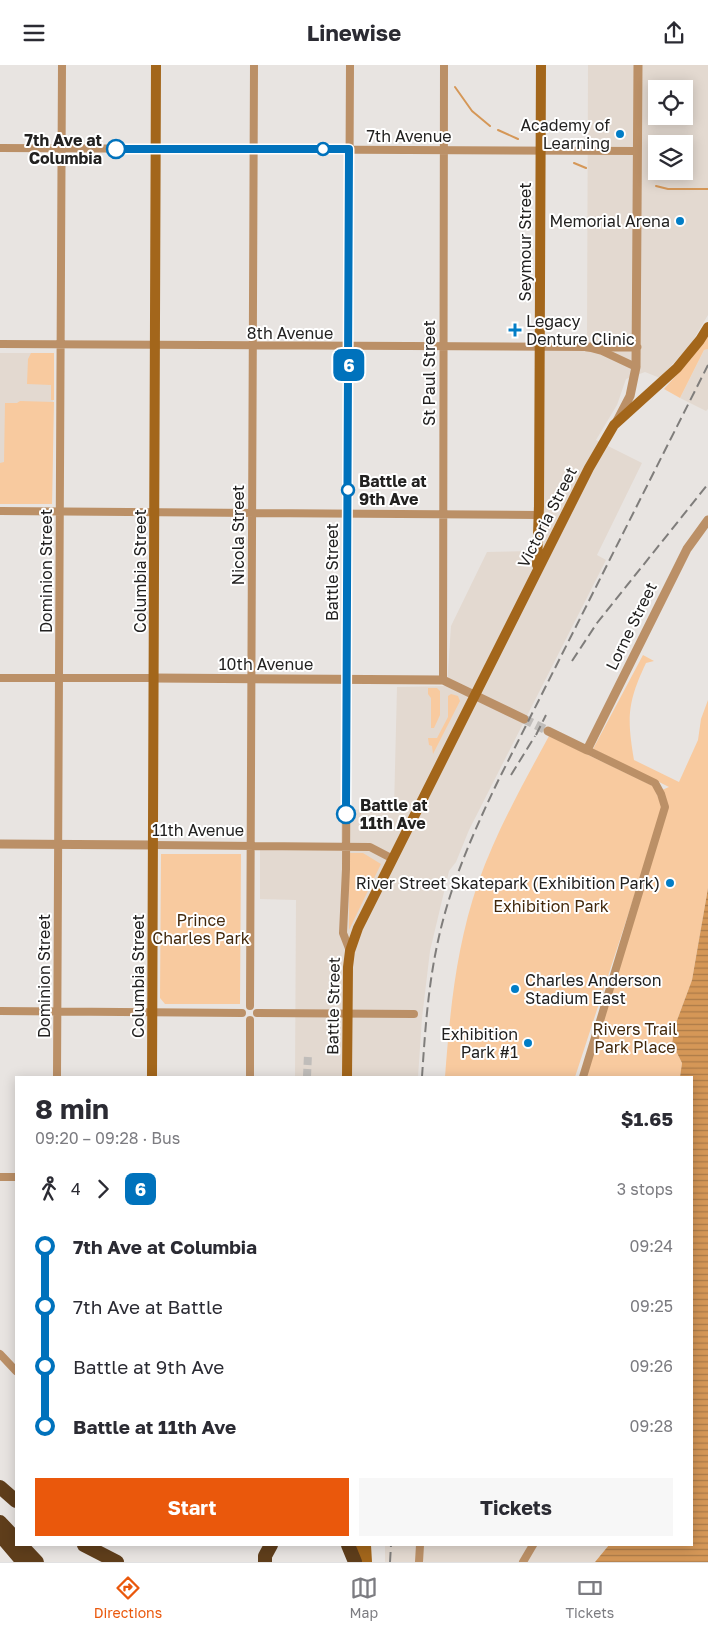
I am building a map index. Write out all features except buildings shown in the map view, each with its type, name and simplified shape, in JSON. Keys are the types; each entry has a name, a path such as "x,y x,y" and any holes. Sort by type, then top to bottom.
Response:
{"highway":[{"path":"0,1487 15,1500"},
{"path":"0,1521 15,1539"},
{"path":"0,1535 23,1562"},
{"path":"22,1546 37,1562"},
{"path":"86,1546 117,1562"},
{"path":"265,1562 265,1556 270,1546"},
{"path":"348,1546 355,1562"}],"main road":[{"name":"Columbia Street","path":"152,1076 156,65"},
{"name":"Seymour Street","path":"537,568 539,515 541,65"},
{"path":"614,425 677,368 708,327"},
{"name":"Victoria Street","path":"350,951 358,928 476,695 537,568 589,467 614,425"},
{"name":"Battle Street","path":"347,1076 348,967 350,951"},
{"path":"359,1546 360,1562"},
{"path":"366,1546 367,1562"}],"street":[{"name":"Dominion Street","path":"57,1076 62,65"},
{"name":"Nicola Street","path":"250,1006 254,65"},
{"name":"Battle Street","path":"350,65 346,847 343,933 350,951"},
{"name":"St Paul Street","path":"443,680 444,65"},
{"name":"Victoria Street","path":"614,425 630,396 636,367 638,65"},
{"name":"7th Avenue","path":"0,148 637,151"},
{"name":"8th Avenue","path":"0,344 587,347 607,353 636,367"},
{"path":"587,347 637,347"},
{"path":"0,511 539,515"},
{"name":"Lorne Street","path":"587,750 686,549 708,519"},
{"name":"10th Avenue","path":"0,678 443,680 524,719"},
{"path":"548,731 655,783 662,794 665,807 583,1076"},
{"name":"11th Avenue","path":"0,844 370,847 393,859"},
{"path":"242,1013 244,1008 250,1006 255,1008 257,1013"},
{"path":"0,1011 242,1013"},
{"path":"242,1013 245,1019 250,1020 254,1019 257,1013"},
{"path":"257,1013 414,1015"},
{"path":"250,1020 250,1076"},
{"path":"0,1177 15,1177"},
{"path":"0,1355 15,1370"},
{"path":"419,1562 420,1546"},
{"path":"524,1562 532,1546"}],"shaded area":[{"path":"588,65 708,65 708,315 691,344 660,378 645,372 626,379 617,405 596,440 642,463 597,555 606,560 469,830 456,862 449,871 430,951 422,1018 418,1076 295,1076 296,900 260,899 260,848 341,847 341,810 394,809 397,687 447,686 451,626 487,552 533,551 536,343 587,339"},
{"path":"708,349 708,409 706,411 680,398 704,350"},
{"path":"0,353 54,353 52,504 0,504"},
{"path":"708,888 708,1562 595,1562 608,1546 693,1546 693,1076 680,1076 682,1063 672,1043 676,1023 692,980"},
{"path":"385,1546 608,1546 595,1562 385,1562"}],"green space":[{"path":"708,335 708,349 704,350 680,398 664,389 691,359"},
{"path":"31,353 54,353 54,400 51,400 51,385 27,384 28,359"},
{"path":"20,401 54,402 52,504 0,504 0,463 4,462 5,403 17,403"},
{"name":"Rivers Trail Park Place","path":"643,655 654,661 646,663 632,700 630,733 634,760 679,782 698,740 701,719 708,700 708,888 692,980 676,1023 672,1043 682,1063 680,1076 585,1076 667,807 662,790 669,787 593,749"},
{"path":"428,688 437,688 440,691 440,715 434,728 431,728 431,698 428,694"},
{"path":"451,694 458,696 460,701 433,754 428,738 437,738 448,717 448,696"},
{"name":"Exhibition Park","path":"549,736 653,786 663,808 575,1076 445,1076 455,979 470,907 485,864 520,790"},
{"path":"349,853 363,853 381,864 349,930"},
{"name":"Prince Charles Park","path":"161,854 241,854 240,1004 165,1004 160,998"}],"waterway":[{"path":"455,87 472,111 490,126"},
{"path":"498,130 518,139"},
{"path":"574,163 586,168"},
{"path":"656,186 668,189 708,189"}],"tunnel":[{"path":"524,719 548,731"},
{"path":"307,1076 308,1054"}],"railway":[{"path":"422,1076 427,1009 435,958 443,920 463,859 498,781 708,365"},
{"path":"572,661 597,623 708,484"},
{"path":"536,735 546,715"},
{"path":"511,775 535,736"},
{"path":"390,1562 391,1546"}],"bus line":[{"name":"6","path":"116,149 349,149 346,814"}],"place":[{"name":"Academy of Learning","path":"620,134"},
{"name":"7th Ave at Columbia","path":"116,149"},
{"name":"Memorial Arena","path":"680,221"},
{"name":"Legacy Denture Clinic","path":"515,330"},
{"name":"Battle at 9th Ave","path":"348,490"},
{"name":"Battle at 11th Ave","path":"346,814"},
{"name":"River Street Skatepark (Exhibition Park)","path":"670,883"},
{"name":"Charles Anderson Stadium East","path":"515,989"},
{"name":"Exhibition Park #1","path":"528,1043"}]}
